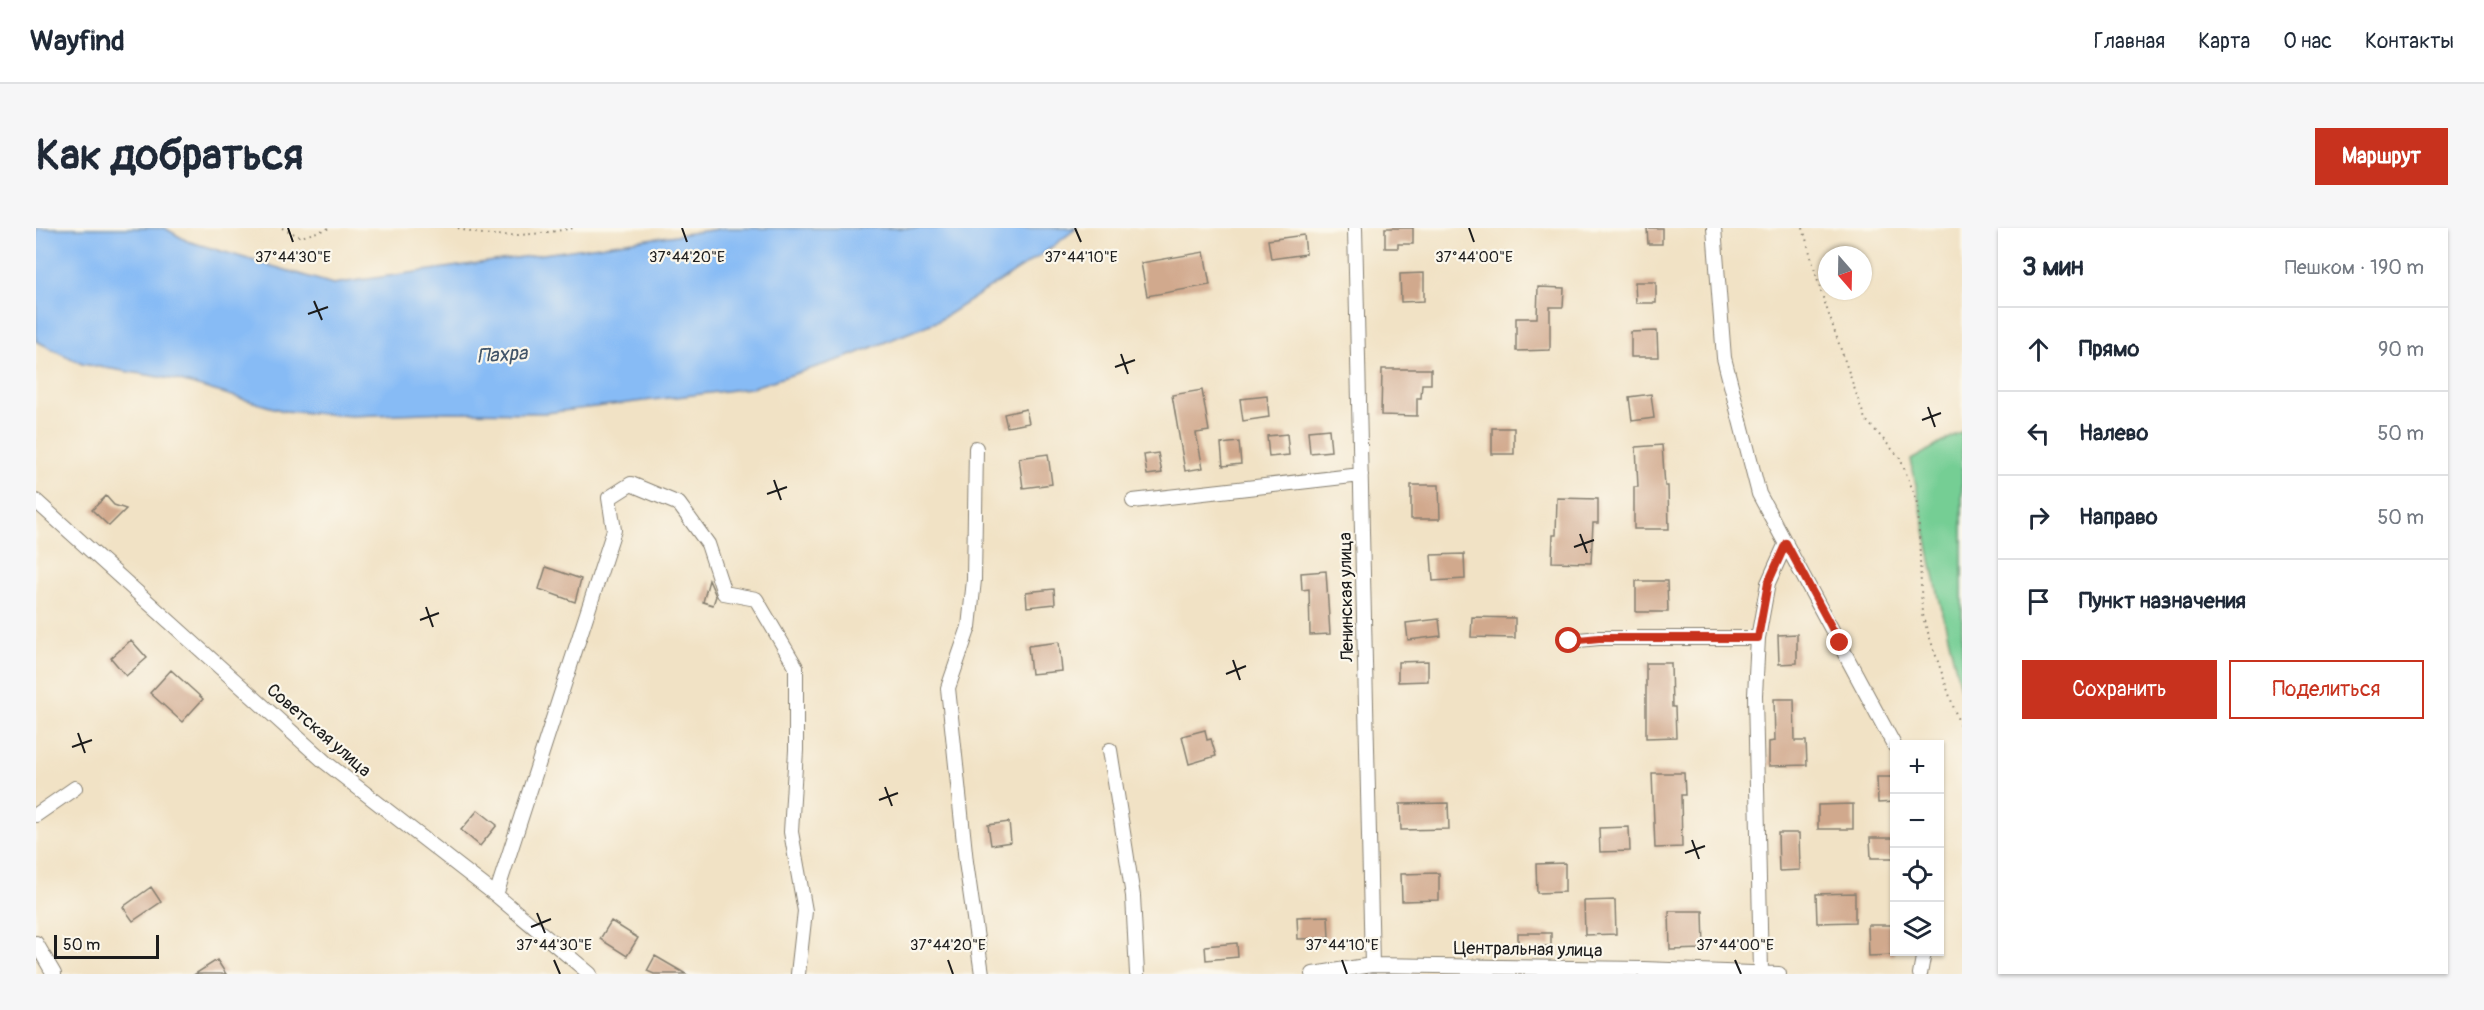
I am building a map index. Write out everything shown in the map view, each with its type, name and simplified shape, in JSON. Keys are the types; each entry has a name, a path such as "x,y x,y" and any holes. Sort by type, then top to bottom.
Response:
{"street":[{"name":"Ленинская улица","path":"1355,228 1372,965"},
{"path":"1714,228 1724,358 1760,494 1891,740"},
{"path":"976,448 974,580 969,627 948,688 966,862 982,974"},
{"path":"1133,501 1361,475"},
{"path":"496,895 614,530 609,498 631,484 680,504 708,544 724,593 756,599 796,667 796,750 791,832 805,911 798,974"},
{"name":"Советская улица","path":"36,501 325,762 496,895 590,974"},
{"path":"1761,972 1755,695 1758,638 1768,583 1786,543"},
{"path":"1569,641 1599,638 1758,638"},
{"path":"1110,750 1133,896 1137,974"},
{"path":"36,815 75,788"},
{"path":"36,943 54,974"},
{"path":"1920,974 1923,956"},
{"name":"Центральная улица","path":"1313,974 1372,965 1779,974"}],"path":[{"path":"282,228 301,237 330,228"},
{"path":"458,228 471,233 542,234 574,228"},
{"path":"1803,228 1820,289 1865,419 1900,458 1918,502 1922,615 1962,732"}],"green space":[{"path":"1962,431 1962,696 1935,580 1911,460"}],"water":[{"name":"Пахра","path":"36,228 165,228 187,241 333,284 725,228 1077,228 1044,253 938,321 848,357 750,388 546,413 448,412 352,416 284,411 177,380 82,364 36,341"}],"building":[{"path":"1385,228 1413,228 1413,244 1398,244 1398,248 1385,248"},
{"path":"1647,228 1662,228 1662,244 1648,244"},
{"path":"1304,235 1306,254 1271,259 1268,240"},
{"path":"1204,252 1210,285 1147,296 1141,263"},
{"path":"1424,273 1424,301 1401,302 1400,274"},
{"path":"1635,282 1656,282 1656,303 1636,303"},
{"path":"1538,287 1564,288 1563,307 1550,307 1550,350 1516,351 1516,318 1537,318"},
{"path":"1657,331 1658,357 1631,357 1631,332"},
{"path":"1382,369 1431,369 1431,384 1422,384 1421,398 1417,398 1417,416 1381,415"},
{"path":"1202,390 1209,431 1196,433 1203,468 1185,471 1172,395"},
{"path":"1651,394 1654,418 1632,421 1629,397"},
{"path":"1267,396 1269,417 1243,421 1240,399"},
{"path":"1026,409 1029,423 1007,427 1004,414"},
{"path":"1492,428 1514,428 1514,454 1492,454"},
{"path":"1329,429 1331,451 1310,453 1308,431"},
{"path":"1287,434 1289,455 1269,457 1267,436"},
{"path":"1239,442 1241,464 1223,466 1221,444"},
{"path":"1662,445 1665,486 1668,486 1669,529 1634,529 1634,487 1638,487 1636,447"},
{"path":"1158,453 1162,473 1147,475 1144,455"},
{"path":"1048,454 1052,484 1023,488 1019,458"},
{"path":"1411,485 1439,485 1440,519 1411,519"},
{"path":"106,496 114,505 126,509 109,526 92,510"},
{"path":"1557,498 1598,499 1598,523 1593,523 1591,563 1552,562 1553,535 1556,535"},
{"path":"1464,554 1465,579 1433,581 1431,555"},
{"path":"546,567 581,579 575,602 539,589"},
{"path":"1326,571 1330,634 1310,635 1309,589 1302,590 1301,573"},
{"path":"709,580 716,596 713,605 703,602"},
{"path":"1636,581 1667,581 1668,612 1636,612"},
{"path":"1054,589 1055,604 1027,607 1026,592"},
{"path":"1472,617 1515,618 1515,638 1471,637"},
{"path":"1439,619 1441,636 1408,640 1406,623"},
{"path":"1797,634 1797,663 1779,664 1778,635"},
{"path":"131,640 147,658 126,676 111,658"},
{"path":"1059,642 1062,671 1031,674 1028,646"},
{"path":"1428,661 1428,681 1398,682 1398,662"},
{"path":"1646,663 1671,663 1672,707 1675,707 1676,737 1646,738"},
{"path":"171,670 203,699 182,722 150,693"},
{"path":"1774,699 1794,699 1795,741 1806,741 1807,765 1769,766 1769,742 1775,741"},
{"path":"1205,730 1207,740 1211,739 1216,756 1189,764 1182,736"},
{"path":"1652,773 1684,773 1685,795 1681,795 1682,847 1655,848"},
{"path":"1877,777 1890,777 1890,802 1878,803"},
{"path":"1448,803 1449,829 1401,830 1400,804"},
{"path":"1853,804 1853,829 1818,829 1818,805"},
{"path":"478,810 497,825 480,846 461,830"},
{"path":"1009,822 1011,842 991,845 988,825"},
{"path":"1629,827 1630,851 1600,852 1599,828"},
{"path":"1778,833 1799,833 1800,870 1779,871"},
{"path":"1870,838 1890,838 1890,858 1871,858"},
{"path":"1565,863 1565,892 1537,893 1536,864"},
{"path":"1439,873 1439,900 1402,901 1401,874"},
{"path":"151,887 161,902 133,921 123,907"},
{"path":"1855,893 1855,922 1817,923 1816,894"},
{"path":"1615,900 1616,934 1585,935 1584,901"},
{"path":"1669,911 1703,911 1704,949 1670,950"},
{"path":"1328,916 1329,938 1298,939 1297,917"},
{"path":"611,921 638,938 627,956 600,939"},
{"path":"1868,925 1890,925 1890,955 1869,956"},
{"path":"1518,933 1551,933 1551,946 1518,947"},
{"path":"1237,943 1238,957 1206,960 1205,946"},
{"path":"655,956 686,974 654,974 647,971"},
{"path":"217,960 226,974 195,974"}],"route":[{"path":"1569,641 1599,638 1758,638 1768,583 1786,543 1840,643"}]}
